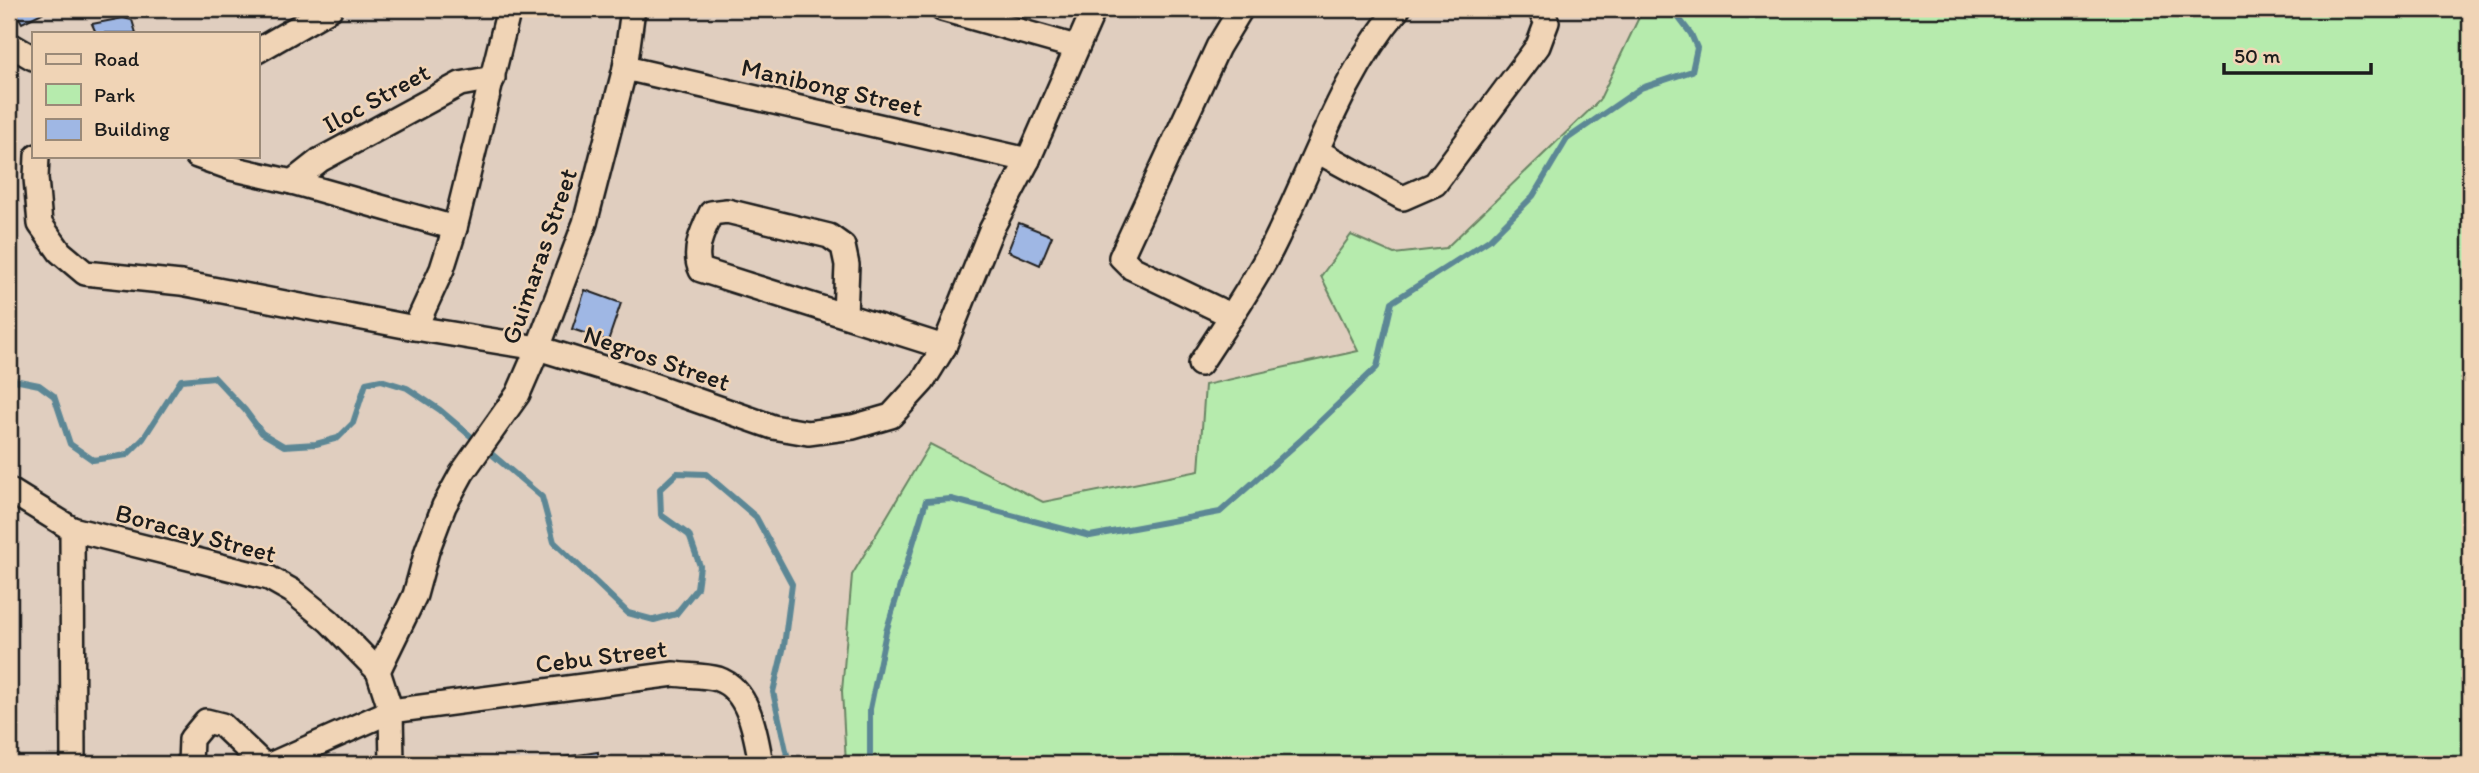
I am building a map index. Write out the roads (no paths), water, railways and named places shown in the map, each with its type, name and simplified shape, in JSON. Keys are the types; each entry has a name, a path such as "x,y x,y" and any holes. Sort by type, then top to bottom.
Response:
{"street":[{"path":"259,50 330,9"},
{"path":"415,328 442,269 455,228 509,9"},
{"name":"Guimaras Street","path":"378,671 415,595 427,551 444,506 462,472 518,394 538,348 585,223 625,68 633,9"},
{"path":"949,9 1076,47"},
{"name":"Negros Street","path":"37,158 40,224 60,252 85,273 181,283 415,328 538,348 619,373 773,427 808,433 853,427 891,416 923,380 944,347 991,230 1028,160 1094,9"},
{"path":"1232,316 1132,268 1122,257 1218,47 1241,9"},
{"path":"1200,364 1270,251 1344,93 1371,45 1398,9"},
{"path":"1317,151 1403,198 1435,184 1538,46 1546,22 1539,9"},
{"path":"9,44 32,57"},
{"name":"Manibong Street","path":"625,68 1028,160"},
{"name":"Iloc Street","path":"292,182 320,160 460,84 493,78"},
{"path":"203,158 455,228"},
{"path":"845,315 847,265 844,246 829,236 727,211 711,213 698,248 697,262 701,270 944,347"},
{"name":"Boracay Street","path":"9,490 72,529 270,578 292,591 328,621 378,671 391,711 392,764"},
{"path":"72,529 73,764"},
{"name":"Cebu Street","path":"272,764 391,711 674,674 719,680 738,695 754,728 761,764"},
{"path":"190,764 191,739 206,721 222,725 263,764"}],"waterway":[{"path":"870,764 870,709 886,632 926,501 951,499 1090,536 1220,512 1377,367 1392,302 1489,240 1533,196 1567,139 1641,88 1692,71 1697,48 1691,34 1672,9"},
{"path":"9,379 39,385 54,396 70,444 93,460 127,455 143,439 181,380 214,377 262,433 284,446 316,444 338,438 353,423 366,383 381,380 407,388 440,410 542,497 554,542 628,613 654,620 676,614 697,588 700,566 689,535 661,515 660,489 677,473 706,474 756,517 792,584 784,646 773,692 789,764"}]}
